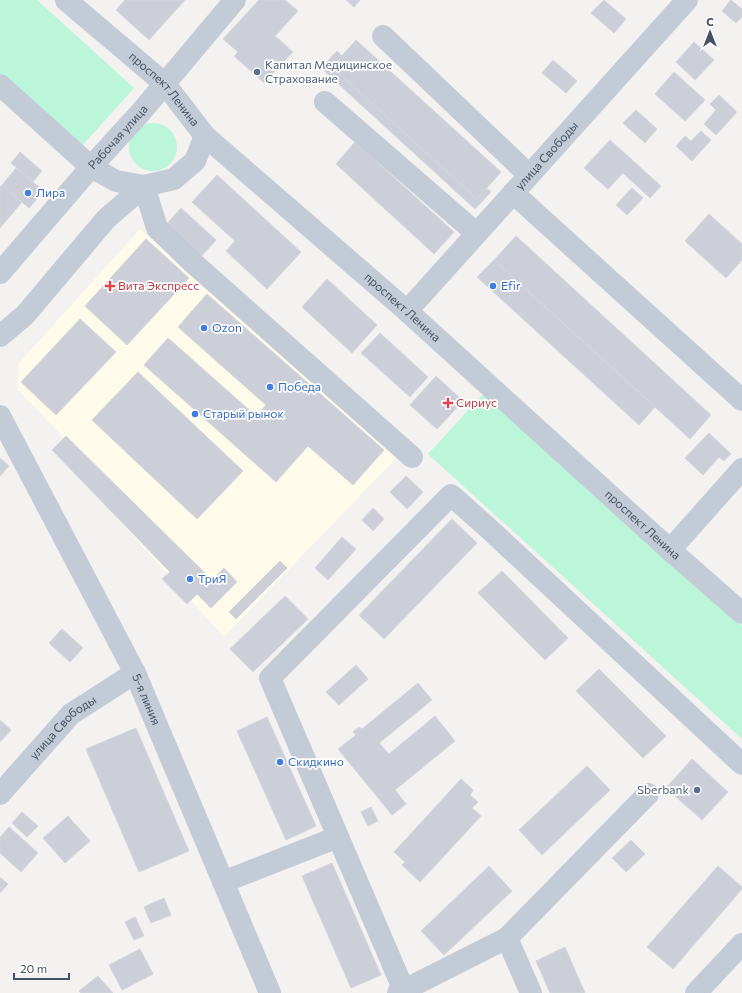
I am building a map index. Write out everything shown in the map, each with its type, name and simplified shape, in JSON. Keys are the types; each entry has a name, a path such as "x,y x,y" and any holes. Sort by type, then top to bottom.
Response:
{"street":[{"name":"проспект Ленина","path":"66,0 165,84 205,136 407,311 670,550 742,613"},
{"name":"Рабочая улица","path":"0,273 91,167 141,112 235,0"},
{"name":"улица Свободы","path":"407,311 687,0"},
{"path":"383,36 529,175"},
{"path":"0,86 91,167 116,181 144,186 174,180 195,161 205,136"},
{"path":"325,102 476,233"},
{"path":"0,336 25,315 106,219 144,186"},
{"path":"144,186 157,228 191,261 412,457"},
{"path":"512,193 742,400"},
{"name":"5-я линия","path":"0,416 135,673 270,993"},
{"path":"670,550 742,469"},
{"path":"648,794 507,938 402,992 270,678 451,495 742,764"},
{"name":"улица Свободы","path":"0,794 71,714 135,673"},
{"path":"223,882 338,837"},
{"path":"507,938 532,993"},
{"path":"696,993 742,944"}],"shaded area":[{"name":"Старый рынок","path":"140,229 398,456 224,637 57,451 64,438 18,390 19,363"}],"green space":[{"path":"0,0 37,0 134,88 81,147 0,74"},
{"path":"148,123 158,123 170,130 177,142 177,152 170,164 158,171 148,171 140,167 133,160 129,152 129,142 133,134 140,127"},
{"path":"485,392 742,626 742,739 428,454"}],"building":[{"path":"125,0 185,0 149,40 116,10"},
{"path":"259,0 285,0 298,11 275,36 293,52 264,83 234,56 238,52 223,39"},
{"path":"346,0 360,0 354,7"},
{"path":"604,0 626,19 614,33 591,13"},
{"path":"731,0 742,9 742,17 736,23 722,11"},
{"path":"356,40 501,172 477,199 332,67"},
{"path":"694,42 714,60 695,80 676,62"},
{"path":"337,51 342,56 332,67 477,199 486,188 491,192 475,209 321,68"},
{"path":"553,60 577,81 566,93 542,73"},
{"path":"674,72 705,100 685,121 655,94"},
{"path":"719,95 737,112 716,135 704,124 716,110 710,104"},
{"path":"636,110 657,129 645,143 623,123"},
{"path":"701,131 711,140 692,161 676,146 685,136 691,141"},
{"path":"610,140 661,186 650,198 623,173 608,189 584,168"},
{"path":"355,142 454,232 434,254 336,164"},
{"path":"20,152 42,171 33,182 11,163"},
{"path":"16,168 44,191 29,208 2,185"},
{"path":"217,175 301,252 267,289 226,251 235,241 192,202"},
{"path":"2,185 22,202 0,228 0,187"},
{"path":"632,188 643,198 627,215 616,205"},
{"path":"181,208 216,240 200,258 165,226"},
{"path":"709,214 742,244 742,260 726,278 685,241"},
{"path":"516,236 711,415 690,439 494,260"},
{"path":"146,239 189,278 127,345 85,306"},
{"path":"494,260 655,407 639,425 477,277"},
{"path":"327,279 377,325 352,353 302,307"},
{"path":"207,294 384,450 353,485 308,446 276,482 144,365 168,338 256,416 266,405 178,327"},
{"path":"80,319 116,352 56,415 21,382"},
{"path":"380,333 428,377 410,397 361,353"},
{"path":"138,372 243,471 197,519 92,420"},
{"path":"436,376 463,401 437,429 410,405"},
{"path":"709,433 731,454 724,461 719,457 703,475 685,458"},
{"path":"66,436 212,580 224,568 237,582 211,608 197,594 187,604 162,579 170,572 52,450"},
{"path":"0,458 9,466 0,476"},
{"path":"406,476 423,492 407,509 390,492"},
{"path":"373,508 384,519 373,531 362,520"},
{"path":"452,519 477,543 384,639 359,615"},
{"path":"342,537 356,549 328,580 315,568"},
{"path":"280,561 287,568 236,619 229,612"},
{"path":"502,571 568,638 545,660 478,593"},
{"path":"285,596 308,619 253,672 230,649"},
{"path":"62,629 83,648 70,662 49,643"},
{"path":"356,665 368,679 339,705 326,692"},
{"path":"599,669 666,736 643,758 576,691"},
{"path":"418,683 432,700 379,743 389,754 435,716 455,741 395,790 406,804 392,815 338,749 356,735 353,732 359,727 362,729"},
{"path":"267,717 316,826 286,840 237,731"},
{"path":"0,720 11,730 0,742"},
{"path":"136,728 189,851 139,872 86,749"},
{"name":"Sberbank","path":"692,759 728,792 702,820 666,788"},
{"path":"587,766 610,790 542,855 519,830"},
{"path":"461,779 473,790 470,795 478,802 472,808 481,816 420,882 402,865 405,862 394,852"},
{"path":"371,807 378,821 368,826 361,812"},
{"path":"22,812 38,826 27,837 12,823"},
{"path":"68,816 90,841 65,863 43,838"},
{"path":"9,827 38,853 21,872 0,853 0,837"},
{"path":"631,840 645,854 626,872 612,858"},
{"path":"332,863 381,975 351,988 302,876"},
{"path":"489,866 512,891 444,955 421,931"},
{"path":"718,866 742,887 742,889 673,969 647,947"},
{"path":"0,877 8,884 0,893"},
{"path":"164,898 171,915 151,923 144,907"},
{"path":"135,917 144,936 134,940 125,922"},
{"path":"565,947 585,993 550,993 536,961"},
{"path":"140,949 153,974 122,990 109,965"},
{"path":"98,976 113,993 81,993 79,991"}],"place":[{"name":"Капитал Медицинское Страхование","path":"257,72"},
{"name":"Лира","path":"28,193"},
{"name":"Вита Экспресс","path":"110,286"},
{"name":"Efir","path":"493,286"},
{"name":"Ozon","path":"204,328"},
{"name":"Победа","path":"270,387"},
{"name":"Сириус","path":"448,403"},
{"name":"Старый рынок","path":"195,414"},
{"name":"ТриЯ","path":"190,579"},
{"name":"Скидкино","path":"280,762"},
{"name":"Sberbank","path":"697,790"}]}
